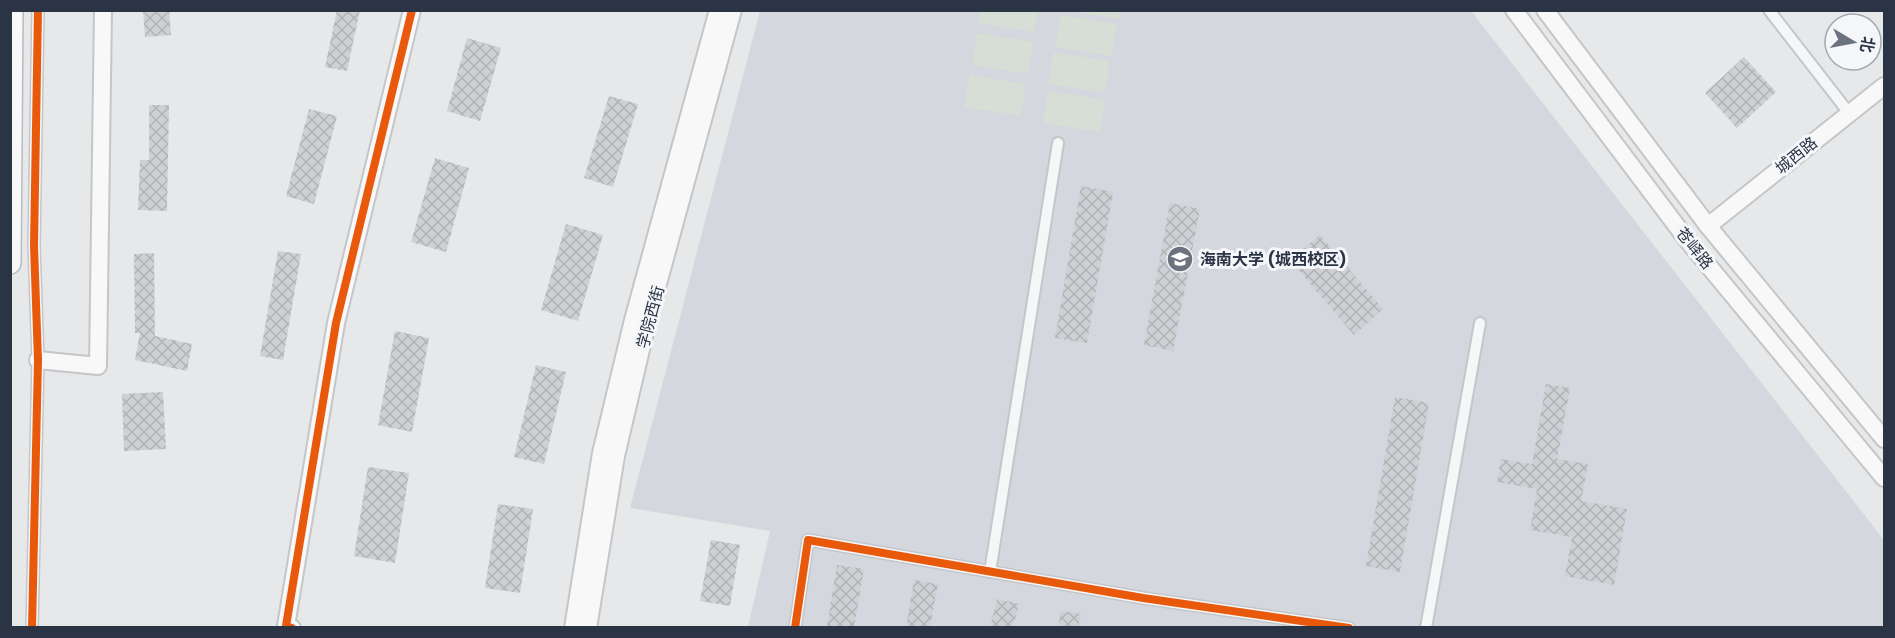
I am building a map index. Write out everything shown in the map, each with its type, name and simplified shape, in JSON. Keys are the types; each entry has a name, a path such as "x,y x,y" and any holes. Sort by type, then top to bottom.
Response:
{"highway":[{"path":"10,263 12,10"}],"main road":[{"path":"38,360 98,366 103,10"},
{"path":"292,627 285,626 336,323 412,10"},
{"name":"学院西街","path":"573,627 601,453 633,320 718,10"},
{"name":"学院西街","path":"588,627 616,456 647,324 733,10"},
{"name":"苍峄路","path":"1514,10 1688,241 1884,478"},
{"name":"苍峄路","path":"1545,10 1708,226 1884,439"},
{"name":"城西路","path":"1708,226 1884,86"}],"street":[{"path":"32,627 38,360 34,246 38,10"},
{"path":"1769,10 1849,113"},
{"path":"990,572 1058,143"},
{"path":"1426,627 1479,323"},
{"path":"795,627 808,540 1143,598 1349,627"}],"shaded area":[{"path":"1120,10 1119,19 1068,11"},
{"name":"海南大学 (城西校区)","path":"760,11 1471,11 1884,540 1884,627 748,627 770,531 630,508"},
{"path":"980,11 1038,11 1034,32 978,23"},
{"path":"1061,15 1117,24 1112,56 1055,47"},
{"path":"977,33 1033,42 1028,74 972,65"},
{"path":"1054,52 1110,61 1105,93 1048,84"},
{"path":"970,75 1026,84 1021,116 964,107"},
{"path":"1048,91 1105,100 1100,132 1043,123"}],"building":[{"path":"143,10 169,10 171,35 145,37"},
{"path":"337,10 360,10 347,71 325,67"},
{"path":"467,38 501,48 480,121 447,111"},
{"path":"1744,57 1776,92 1737,128 1705,93"},
{"path":"609,96 638,104 613,187 584,178"},
{"path":"149,105 169,105 167,211 138,210 140,160 149,160"},
{"path":"309,109 337,116 314,204 286,196"},
{"path":"435,158 469,168 446,252 411,242"},
{"path":"1081,186 1113,192 1087,343 1055,338"},
{"path":"1170,203 1200,209 1173,351 1144,345"},
{"path":"566,224 603,235 578,321 541,310"},
{"path":"1320,235 1383,309 1354,335 1290,260"},
{"path":"278,251 301,254 283,360 260,356"},
{"path":"154,253 155,336 192,344 187,371 135,360 140,333 135,333 134,254"},
{"path":"395,331 429,338 412,432 378,425"},
{"path":"536,365 566,372 544,464 514,457"},
{"path":"1546,384 1570,388 1557,459 1588,464 1581,501 1627,509 1614,585 1565,576 1572,537 1530,530 1537,489 1497,482 1501,459 1532,464"},
{"path":"163,392 166,449 124,451 122,394"},
{"path":"1395,397 1429,403 1400,572 1366,566"},
{"path":"368,467 409,473 395,563 354,556"},
{"path":"498,504 533,509 520,593 485,588"},
{"path":"711,540 740,545 730,606 700,601"},
{"path":"837,565 864,569 854,627 827,627"},
{"path":"914,580 938,584 930,627 906,627"},
{"path":"997,599 1019,604 1013,627 990,627"},
{"path":"1061,611 1081,614 1078,627 1058,627"}],"cycle path":[{"path":"32,628 38,360 34,246 38,10"},
{"path":"292,628 286,626 336,323 412,10"},
{"path":"795,628 808,540 1143,598 1349,628"}],"place":[{"name":"海南大学 (城西校区)","path":"1180,259"}]}
